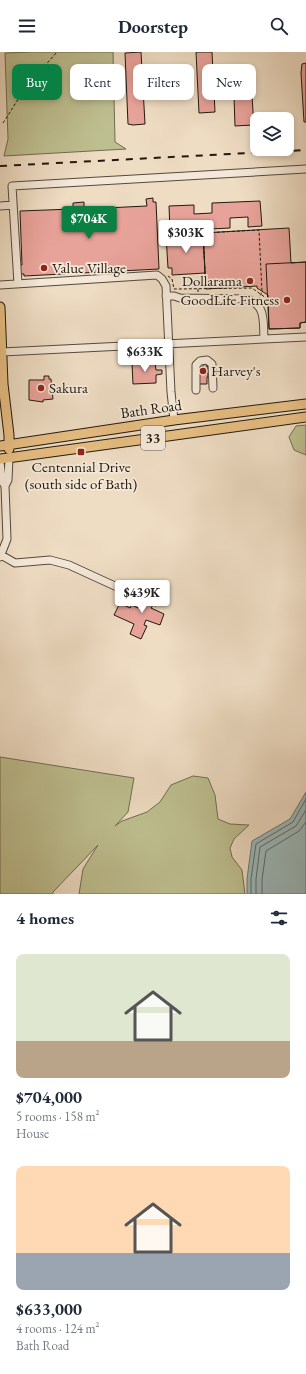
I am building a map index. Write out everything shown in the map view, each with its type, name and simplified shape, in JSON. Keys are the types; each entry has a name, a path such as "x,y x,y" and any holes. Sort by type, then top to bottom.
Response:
{"main road":[{"path":"0,307 3,384 10,444 3,459"},
{"name":"Bath Road","path":"0,446 174,420 306,404"},
{"name":"Bath Road","path":"3,459 306,417"}],"lane":[{"path":"18,284 12,186 306,169"},
{"path":"0,206 13,205"},
{"path":"0,285 157,275 164,282 166,296 174,420"},
{"path":"166,296 180,298 248,299 256,302 262,309 264,339"},
{"path":"2,352 169,345 306,337"},
{"path":"196,390 196,365 200,361 207,360 212,364 214,388"},
{"path":"3,459 8,480 5,486 7,539 0,556 15,563 50,560 69,565 117,587"}],"path":[{"path":"3,123 26,87 57,52"},
{"path":"198,298 198,284 205,273 203,233 259,230 262,292 256,302"}],"green space":[{"path":"113,52 113,64 70,64 70,100 114,100 115,142 126,149 4,156 8,139 5,53"},
{"path":"306,425 306,455 294,450 289,437 296,426"},
{"path":"0,757 134,778 128,812 115,826 122,821 147,812 160,802 171,785 193,776 208,778 215,795 218,819 230,824 249,825 234,839 230,848 232,857 242,870 245,894 79,894 83,869 98,845 53,892 53,894 0,894"}],"water":[{"path":"306,792 306,894 247,894 247,879 252,841 290,819"}],"building":[{"path":"141,52 142,64 133,64 133,100 144,100 145,124 128,124 125,53"},
{"path":"196,52 212,52 213,64 202,64 202,100 214,100 215,112 199,113"},
{"path":"306,63 306,122 304,122 301,73 302,64"},
{"path":"234,100 252,100 253,112 250,112 250,125 235,126"},
{"path":"153,198 153,202 156,202 159,269 24,276 24,274 19,274 19,265 22,265 20,211 73,209 73,203 84,202 84,209 147,206 146,199"},
{"path":"260,201 262,226 248,227 248,217 230,218 230,228 170,231 169,206 194,205 194,214 212,213 212,203"},
{"path":"289,228 291,263 306,262 306,322 300,323 300,328 269,329 268,295 257,288 257,286 206,289 203,233"},
{"path":"203,233 205,273 172,275 172,268 168,268 166,235"},
{"path":"306,262 306,322 300,323 300,328 269,329 266,264"},
{"name":"Harvey's","path":"203,362 206,362 207,367 208,366 207,384 199,384 197,367 203,367"},
{"path":"155,363 156,370 162,370 162,374 156,375 156,383 133,384 132,364"},
{"name":"Sakura","path":"44,376 49,376 49,379 51,379 53,399 43,400 43,402 29,400 29,380 44,380"},
{"path":"151,588 162,593 156,606 153,605 151,608 164,614 160,625 146,620 144,625 147,626 141,639 130,634 134,624 114,615 120,603 130,608 132,605 138,608 142,600 145,601"}],"railway":[{"path":"0,166 306,150"}],"place":[{"name":"Value Village","path":"44,268"},
{"name":"Dollarama","path":"250,281"},
{"name":"GoodLife Fitness","path":"287,300"},
{"name":"Harvey's","path":"203,371"},
{"name":"Sakura","path":"41,388"},
{"name":"Centennial Drive (south side of Bath)","path":"81,452"}]}
